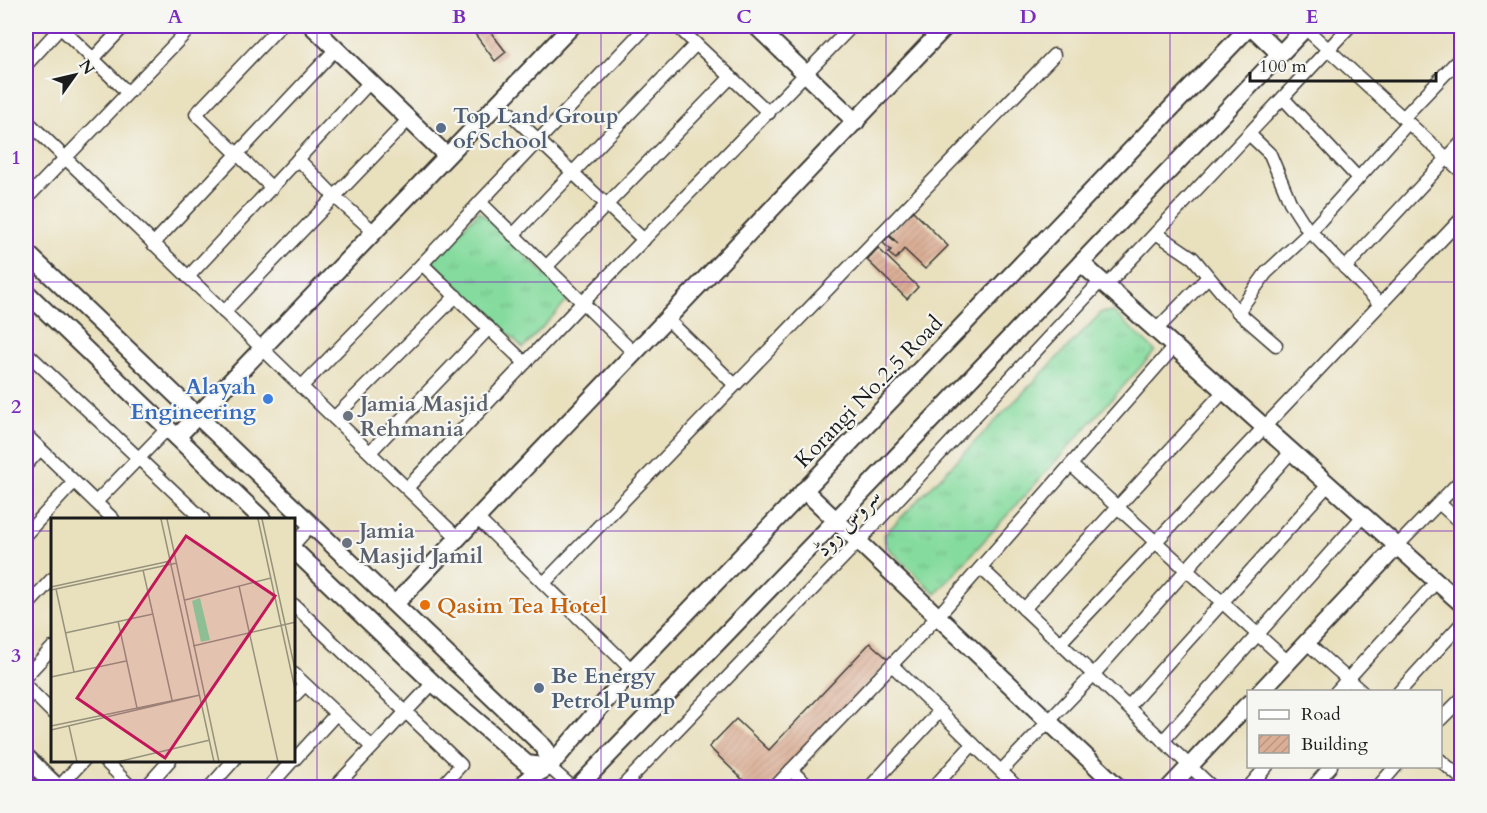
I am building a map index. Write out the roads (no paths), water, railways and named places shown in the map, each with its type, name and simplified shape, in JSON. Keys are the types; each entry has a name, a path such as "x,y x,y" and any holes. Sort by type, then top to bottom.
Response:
{"street":[{"path":"26,65 60,26 128,92"},
{"path":"93,59 124,26"},
{"path":"26,199 192,26"},
{"path":"272,188 196,114 280,26"},
{"path":"312,26 446,155"},
{"path":"96,502 139,458 197,416 572,26"},
{"path":"302,387 422,264 646,26"},
{"path":"677,26 770,113"},
{"path":"756,26 774,32 807,75 856,122"},
{"path":"407,488 582,303 770,113 852,26"},
{"path":"1251,26 1280,54"},
{"name":"Korangi No.2.5 Road","path":"520,788 529,778 549,767 632,670 1251,26"},
{"name":"سروس روڈ","path":"621,788 1103,284 1156,233 1350,26"},
{"path":"296,552 433,683 527,764 549,767 575,788 836,520 1306,27 1461,172"},
{"path":"395,604 856,122 937,28"},
{"path":"513,235 696,44"},
{"path":"153,244 336,49"},
{"path":"544,583 1054,55"},
{"path":"1238,312 1266,273 1310,232 1461,56"},
{"path":"546,267 731,77"},
{"path":"188,278 370,82"},
{"path":"1282,98 1358,178"},
{"path":"498,102 644,240"},
{"path":"224,312 409,119"},
{"path":"26,120 458,538"},
{"path":"1249,134 1270,154 1290,202 1310,232 1380,304"},
{"path":"1345,268 1461,142"},
{"path":"298,159 373,231"},
{"path":"480,202 634,353"},
{"path":"1060,643 1461,218"},
{"path":"1156,233 1193,258 1238,312 1276,345"},
{"path":"26,252 545,748 549,767"},
{"path":"1081,263 1461,604"},
{"path":"422,264 525,363"},
{"path":"1155,331 1208,277"},
{"path":"26,292 261,518"},
{"path":"334,418 456,296"},
{"path":"667,319 735,385"},
{"path":"370,452 489,327"},
{"path":"774,788 893,666 1174,347"},
{"path":"26,352 203,518"},
{"path":"1024,609 1224,392"},
{"path":"26,435 112,518"},
{"path":"26,465 40,449"},
{"path":"893,666 1008,781 1049,721 1094,675 1291,452"},
{"path":"1071,465 1288,662"},
{"path":"1262,690 1461,479"},
{"path":"26,534 74,482"},
{"path":"1128,707 1328,485"},
{"path":"804,490 1119,788"},
{"path":"1438,503 1461,524"},
{"path":"1163,741 1363,516"},
{"path":"477,518 632,670"},
{"path":"296,542 311,525"},
{"path":"981,568 1213,788"},
{"path":"26,607 51,580"},
{"path":"1338,690 1437,581"},
{"path":"296,607 461,765 440,788"},
{"path":"1401,690 1461,622"},
{"path":"1306,642 1360,690"},
{"path":"26,676 51,649"},
{"path":"296,676 372,747"},
{"path":"334,788 433,683"},
{"path":"296,694 305,685"},
{"path":"26,686 51,711"},
{"path":"1442,718 1461,698"},
{"path":"1169,788 1247,705"},
{"path":"869,788 940,711"},
{"path":"296,758 336,714"},
{"path":"933,788 973,744"},
{"path":"26,757 58,788 82,762"},
{"path":"106,762 132,788"},
{"path":"145,788 168,762"},
{"path":"209,788 232,762"},
{"path":"268,788 292,762"},
{"path":"1442,762 1461,779"},
{"path":"1248,788 1265,768"},
{"path":"1312,788 1329,768"},
{"path":"1377,788 1394,768"},
{"path":"791,770 810,788"}],"place":[{"name":"Top Land Group of School","path":"441,128"},
{"name":"Alayah Engineering","path":"268,399"},
{"name":"Jamia Masjid Rehmania","path":"348,416"},
{"name":"Jamia Masjid Jamil","path":"347,543"},
{"name":"Qasim Tea Hotel","path":"425,605"},
{"name":"Be Energy Petrol Pump","path":"539,688"}]}
